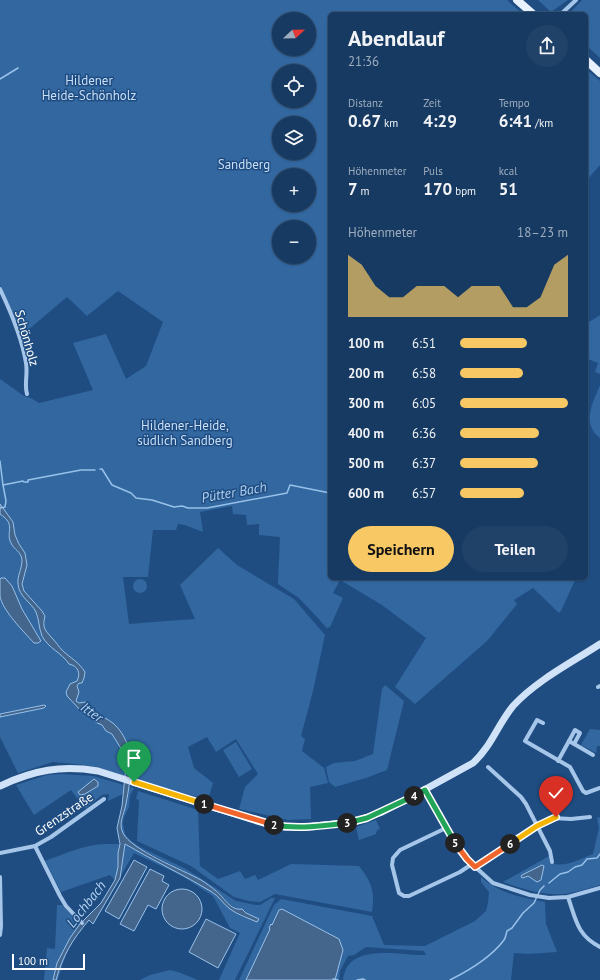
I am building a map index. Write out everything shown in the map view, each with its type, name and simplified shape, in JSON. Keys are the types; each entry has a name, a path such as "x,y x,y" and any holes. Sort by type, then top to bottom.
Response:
{"main road":[{"path":"517,0 531,12"},
{"path":"588,62 600,73"},
{"path":"0,786 38,771 58,768 80,768 98,771 254,820 285,827 305,827 354,822 377,814 425,790 473,763 487,748 512,707 522,697 547,678 600,644"}],"street":[{"path":"563,12 576,0"},
{"name":"Schönholz","path":"0,289 14,321 26,361 27,374 25,388 27,394"},
{"path":"543,723 537,720 525,741 570,767 583,791 586,793 600,788"},
{"path":"558,761 576,730 580,733 574,744"},
{"path":"569,741 593,755"},
{"path":"488,767 522,797 550,851 552,862"},
{"path":"425,790 457,845 473,865 494,883 530,895 549,898 568,897 600,888"},
{"name":"Grenzstraße","path":"0,853 36,846 104,799"},
{"path":"446,828 400,850 393,858 392,865 399,893 404,896 409,896 455,874 473,865 537,826 556,817 571,819 590,817"},
{"name":"Grenzstraße","path":"36,846 66,906 82,922"},
{"path":"0,877 0,936"},
{"path":"568,897 583,934 587,939 600,947"}],"green space":[{"path":"0,0 507,0 521,12 328,12 328,580 340,580 333,593 343,598 330,627 327,628 299,598 278,584 280,537 259,535 259,524 247,525 246,515 233,514 232,506 200,512 203,532 178,524 176,530 153,530 148,577 123,577 129,624 195,619 180,585 218,548 237,565 294,599 325,635 313,691 301,736 305,739 302,751 324,768 328,783 310,787 311,819 288,820 239,809 245,787 258,774 236,739 216,752 207,737 188,747 194,768 213,783 208,800 84,765 53,762 18,773 0,737 0,379 24,396 39,403 93,390 73,343 106,334 126,379 146,366 163,322 118,291 87,316 67,297 21,336 16,320 0,285"},
{"path":"538,0 568,0 551,12"},
{"path":"582,0 600,0 600,58 588,47 588,12 571,12"},
{"path":"588,71 600,81 600,165 588,179"},
{"path":"600,315 600,374 595,372 598,363 588,359 588,323"},
{"path":"600,385 600,438 591,426 590,413"},
{"path":"140,579 145,581 147,586 145,591 140,593 135,591 133,586 135,581"},
{"path":"340,580 575,580 559,613 533,588 514,600 517,604 487,641 415,704 395,687 426,638 382,605"},
{"path":"385,685 404,701 387,770 335,787 329,782 326,767 334,763 355,761 373,754 382,689"},
{"path":"590,729 600,730 600,746 597,746 596,753 581,745"},
{"path":"236,742 252,769 239,777 223,750"},
{"path":"60,774 93,776 124,785 123,794 108,801 109,794 102,795 85,809 71,790 34,815 16,785 47,775"},
{"path":"128,787 134,788 130,796 129,807 124,817 123,824 125,834 130,840 140,847 186,869 236,901 260,905 271,898 275,898 235,980 219,980 240,933 230,928 213,896 182,876 134,853 93,924 89,920 86,923 83,921 101,903 115,880 110,875 61,892 45,861 75,850 98,844 125,844 215,893 230,909 237,912 239,915 245,918 259,919 241,909 238,910 226,902 217,891 200,880 135,846 124,836 121,824 126,805"},
{"path":"138,791 198,810 200,866 218,879 240,871 245,879 255,875 258,880 291,864 359,866 370,882 372,888 372,912 275,894 260,902 234,897 191,866 137,841 139,800 136,799"},
{"path":"600,817 600,885 576,892 557,894 533,891 503,882 549,856 550,863 567,864 593,854 599,828 597,818"},
{"path":"376,820 380,829 377,830 376,834 359,840 356,827"},
{"path":"481,877 488,883 503,891 545,902 546,924 557,952 528,954 514,953 511,980 343,980 347,968 354,960 365,955 390,953 426,955 424,951 366,947 354,955 348,956 340,971 339,980 239,980 274,905 281,899 372,916 384,945 425,946 475,921 486,911 489,892 481,882"},
{"path":"57,905 62,905 83,927 74,939 62,966 58,980 44,980 47,948 55,949"},
{"path":"170,970 198,980 140,980 150,975"}],"water":[{"name":"Itter","path":"0,504 13,522 15,535 25,553 27,565 22,584 24,591 45,616 44,626 48,633 62,650 85,672 82,683 79,683 77,686 79,692 76,701 79,703 85,702 98,714 114,724 126,742 129,752 130,772 126,804 121,822 123,833 136,846 146,853 203,881 231,906 242,909 246,913 259,919 257,922 233,911 212,892 125,844 120,878 93,924 89,920 73,941 65,955 56,980 53,980 57,963 70,938 80,924 101,903 115,880 120,844 117,828 122,806 126,766 125,755 112,734 106,731 102,725 95,722 91,716 83,713 67,696 66,692 70,684 77,681 79,675 78,670 75,666 69,664 51,647 42,636 36,612 19,589 18,581 22,560 19,553 11,543 9,535 10,528 8,522 0,514"},
{"path":"1,578 5,578 12,586 22,609 41,641 38,643 34,643 14,621 5,608 0,596"},
{"path":"44,705 46,706 44,708 0,717 0,714"},
{"path":"94,779 98,782 98,786 85,794 80,795 78,792"},
{"path":"134,860 147,867 119,919 105,911"},
{"path":"542,865 544,866 541,880 537,882 528,876 523,878 521,877 522,875"},
{"path":"150,869 164,876 162,881 169,885 156,909 148,905 134,931 120,924"},
{"path":"178,889 186,889 193,892 199,898 202,909 199,920 193,926 186,929 178,929 171,926 165,920 162,913 162,905 165,898 171,892"},
{"path":"282,909 339,939 343,950 335,980 246,980 271,924 272,925 279,910"},
{"path":"206,919 236,934 218,968 189,952"}],"waterway":[{"path":"0,79 18,68"},
{"path":"0,461 3,485"},
{"name":"Pütter Bach","path":"100,469 102,469 112,485 131,493 136,498 152,500 174,507 182,506 188,508 207,508 287,493 290,485 328,493"},
{"name":"Pütter Bach","path":"0,508 5,507 6,501 3,485 23,481 28,482 28,480 81,470 95,470"},
{"path":"549,883 560,874 582,865 587,859 597,858 600,854"},
{"path":"450,980 479,963 493,952 505,939 507,931 512,928 523,913 534,903 540,890 544,886"},
{"path":"333,979 338,980"},
{"path":"357,980 365,980"}],"route":[{"path":"134,782 270,825 285,827 305,827 354,822 382,812 425,790 457,845 475,867 537,826 556,817"}],"park label":[{"name":"Hildener Heide-Schönholz","path":"89,88"},
{"name":"Sandberg","path":"244,164"},
{"name":"Hildener-Heide, südlich Sandberg","path":"185,432"}],"water label":[{"name":"Lochbach","path":"86,904"}]}
